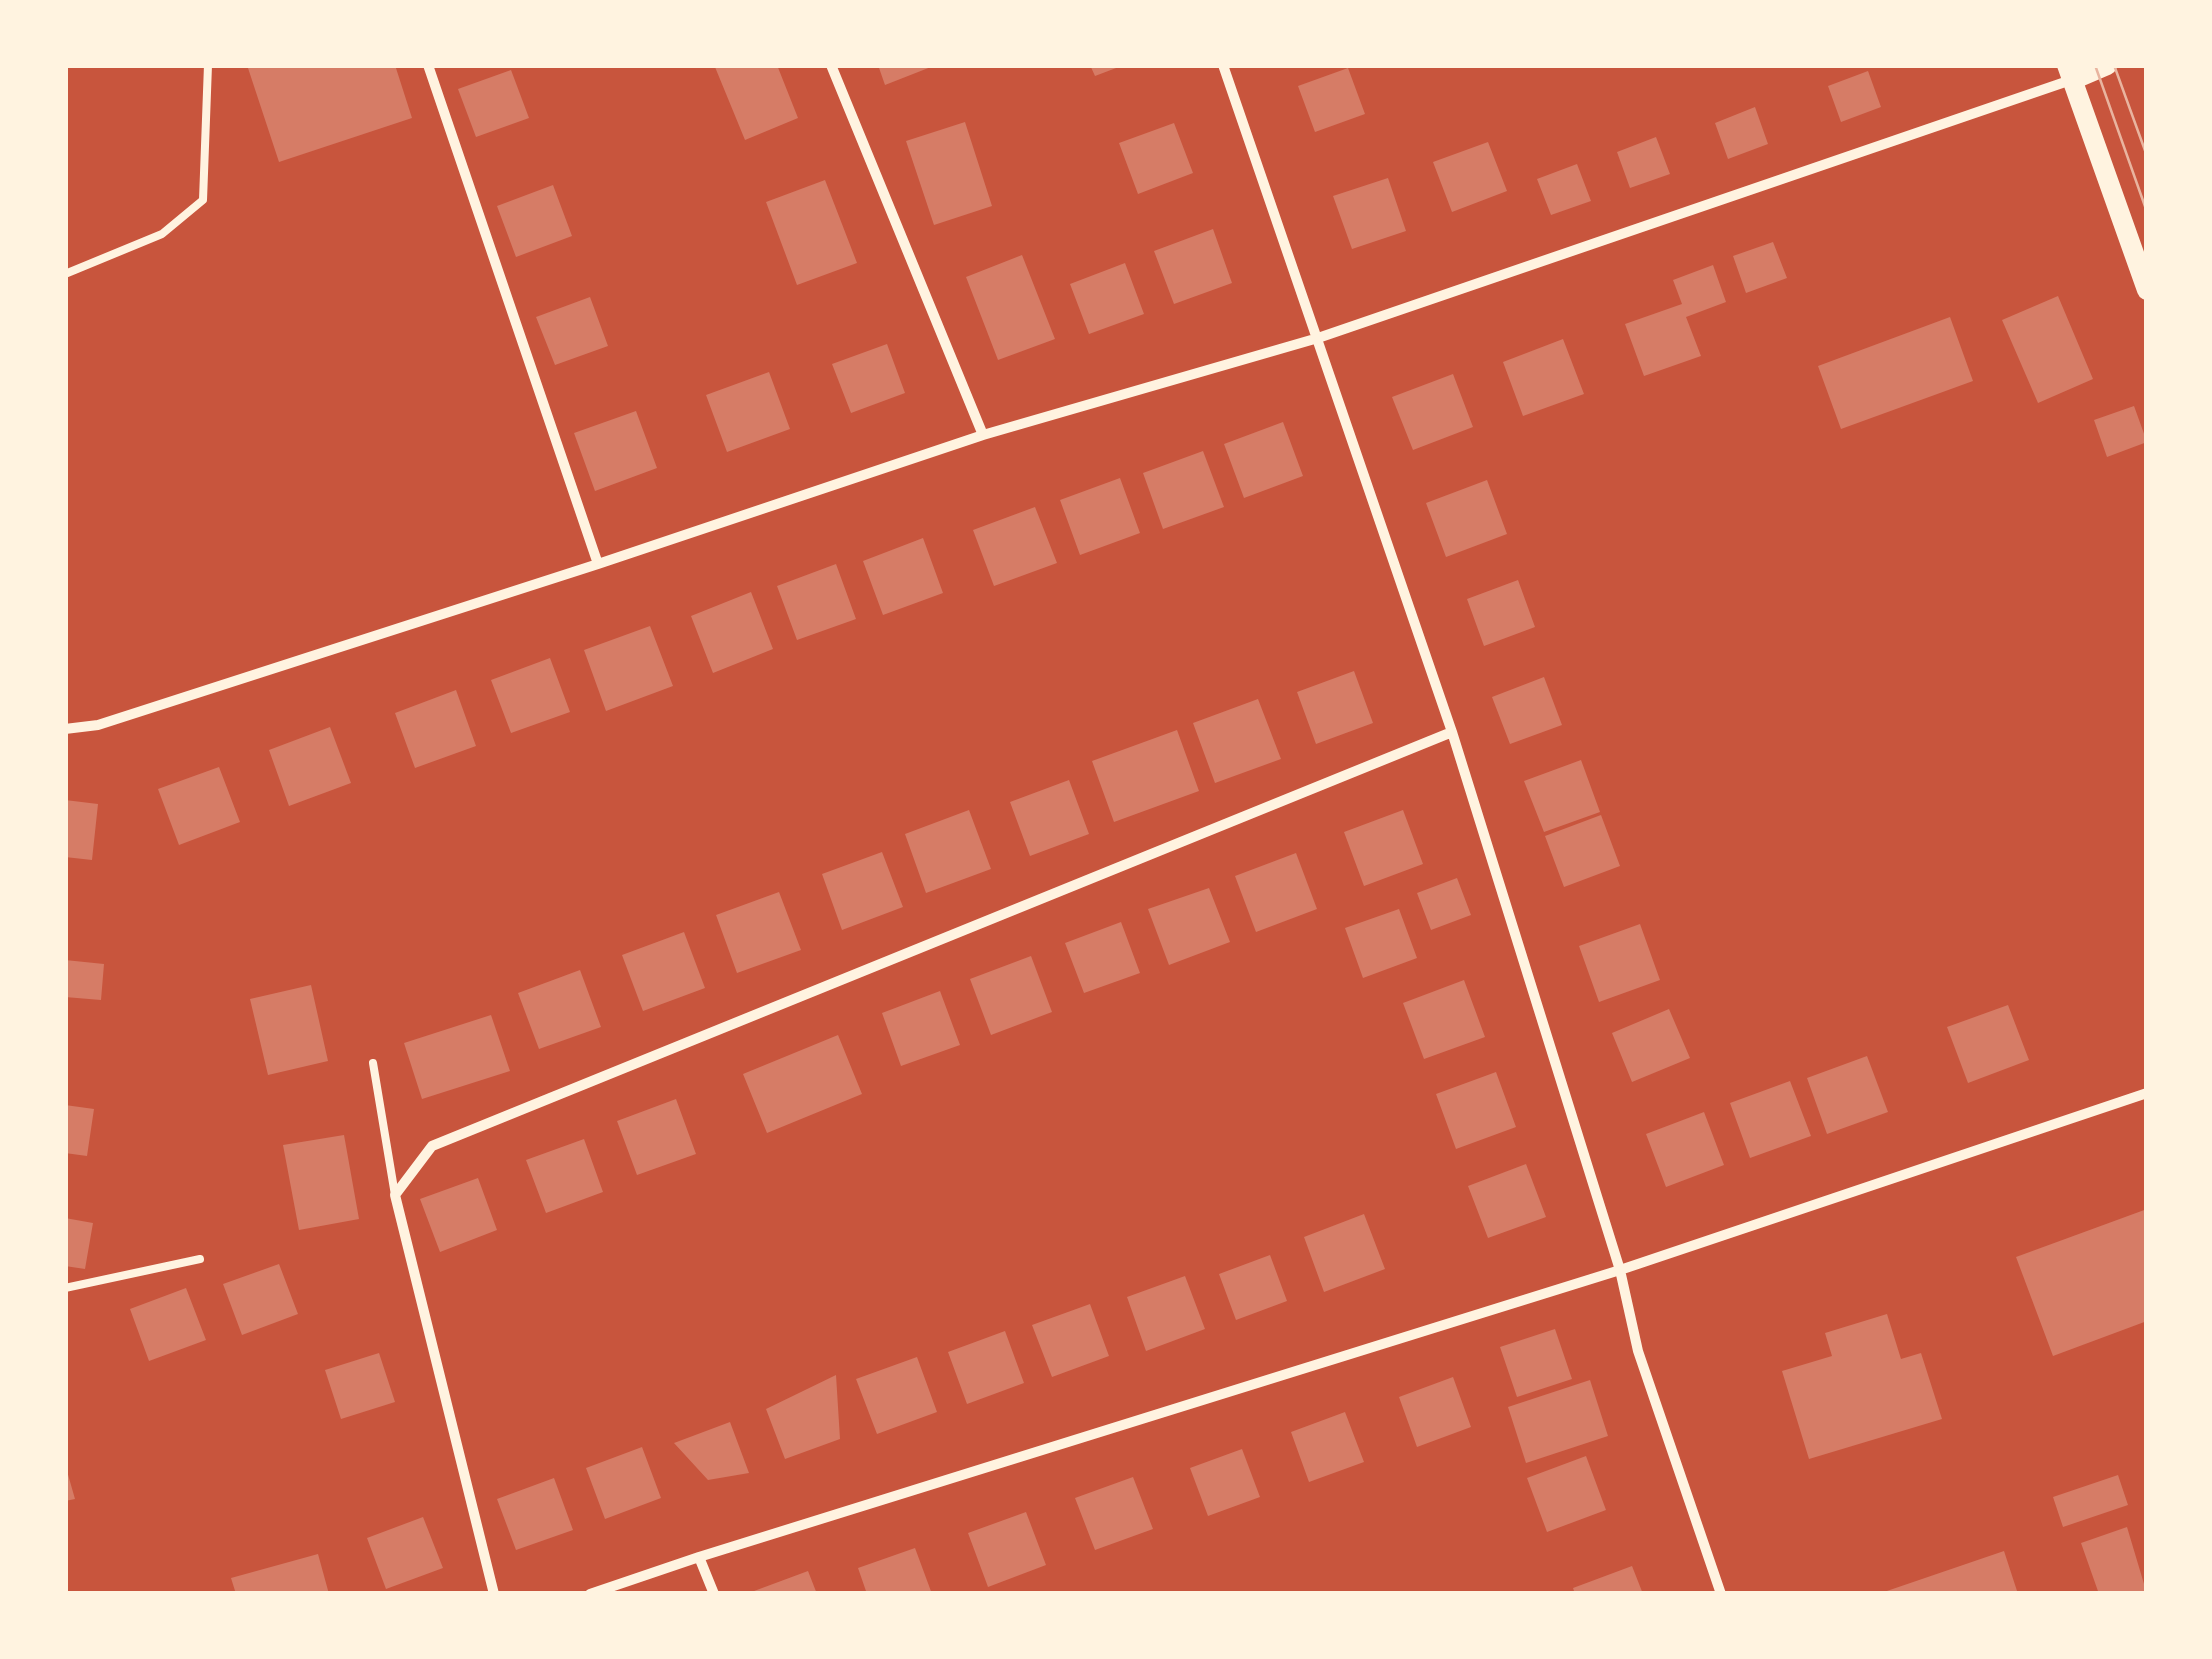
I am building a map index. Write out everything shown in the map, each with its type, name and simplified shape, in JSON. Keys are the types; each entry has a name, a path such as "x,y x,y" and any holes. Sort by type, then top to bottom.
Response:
{"main road":[{"path":"2107,65 2070,72 2147,290"}],"street":[{"path":"428,65 598,564"},
{"path":"831,65 983,435"},
{"path":"1222,65 1452,732 1620,1270 1638,1351 1721,1594"},
{"path":"65,729 98,725 983,435 1318,338 2070,72"},
{"path":"494,1594 394,1196 432,1146 1452,732"},
{"path":"590,1594 1620,1270 2147,1093"},
{"path":"699,1557 714,1594"}],"lane":[{"path":"65,274 162,234 203,200 208,65"},
{"path":"373,1063 394,1196"},
{"path":"65,1288 200,1258"}],"building":[{"path":"247,65 395,65 412,118 279,162"},
{"path":"777,65 798,118 745,140 715,67"},
{"path":"878,65 936,65 885,85"},
{"path":"1090,65 1124,65 1095,76"},
{"path":"1348,68 1365,114 1315,132 1298,86"},
{"path":"511,70 529,118 476,137 458,89"},
{"path":"1868,71 1881,107 1841,122 1828,86"},
{"path":"1755,107 1768,144 1728,159 1715,123"},
{"path":"965,122 992,206 934,225 906,141"},
{"path":"1174,123 1193,173 1138,194 1119,143"},
{"path":"1656,137 1670,174 1630,188 1617,152"},
{"path":"1488,142 1507,191 1452,212 1433,162"},
{"path":"1577,164 1591,201 1551,215 1537,179"},
{"path":"1388,178 1406,231 1352,249 1333,196"},
{"path":"825,180 857,263 797,285 766,202"},
{"path":"553,185 572,236 516,257 497,206"},
{"path":"1213,229 1232,283 1174,304 1154,251"},
{"path":"1773,242 1787,278 1746,293 1733,256"},
{"path":"1022,255 1055,339 998,360 966,277"},
{"path":"1125,263 1144,314 1089,334 1070,284"},
{"path":"1713,265 1726,302 1686,317 1701,356 1644,376 1625,324 1682,304 1673,280"},
{"path":"2058,296 2093,379 2038,403 2002,320"},
{"path":"590,297 608,346 555,365 536,317"},
{"path":"1950,317 1973,381 1841,429 1818,366"},
{"path":"1563,339 1584,394 1523,416 1503,362"},
{"path":"887,344 905,393 851,413 832,364"},
{"path":"769,372 790,429 727,452 706,395"},
{"path":"1453,374 1473,427 1413,450 1392,397"},
{"path":"2134,406 2147,442 2107,457 2094,420"},
{"path":"636,411 657,468 595,491 574,433"},
{"path":"1283,422 1303,476 1244,498 1224,444"},
{"path":"1203,451 1224,507 1163,529 1143,473"},
{"path":"1120,478 1140,533 1080,555 1060,500"},
{"path":"1487,480 1507,534 1446,557 1426,503"},
{"path":"1035,507 1057,563 994,586 973,530"},
{"path":"923,538 943,593 883,615 863,561"},
{"path":"836,564 856,619 797,640 777,586"},
{"path":"1518,580 1535,627 1484,646 1467,599"},
{"path":"751,592 773,649 713,673 691,616"},
{"path":"650,626 673,686 606,711 584,650"},
{"path":"550,658 570,712 511,733 491,680"},
{"path":"1354,671 1373,723 1316,744 1297,692"},
{"path":"1544,677 1562,725 1510,744 1492,697"},
{"path":"456,690 476,746 415,768 395,713"},
{"path":"1258,699 1281,759 1215,783 1193,723"},
{"path":"330,727 351,783 289,806 269,750"},
{"path":"1177,730 1199,791 1114,822 1092,761"},
{"path":"1581,760 1600,812 1544,832 1524,781"},
{"path":"219,767 240,822 179,845 158,789"},
{"path":"1069,780 1089,834 1030,856 1010,802"},
{"path":"65,800 98,804 92,860 65,857"},
{"path":"969,810 991,869 926,893 905,834"},
{"path":"1403,810 1423,864 1364,886 1344,832"},
{"path":"1601,815 1620,866 1564,887 1545,836"},
{"path":"882,852 903,907 842,930 822,874"},
{"path":"1296,853 1317,909 1256,932 1235,876"},
{"path":"1457,878 1471,915 1431,930 1417,893"},
{"path":"1209,888 1230,942 1169,965 1148,909"},
{"path":"779,892 801,950 737,973 716,915"},
{"path":"1399,909 1417,958 1363,978 1345,928"},
{"path":"1121,922 1140,973 1084,993 1065,943"},
{"path":"1640,924 1660,980 1599,1002 1579,946"},
{"path":"684,932 705,988 643,1011 622,955"},
{"path":"1031,956 1052,1012 991,1035 970,979"},
{"path":"65,960 104,964 101,1000 65,997"},
{"path":"580,970 601,1027 539,1049 518,993"},
{"path":"1464,980 1485,1037 1424,1059 1403,1003"},
{"path":"311,985 328,1061 268,1075 250,999"},
{"path":"940,991 960,1045 901,1066 882,1013"},
{"path":"2008,1005 2029,1060 1968,1083 1947,1027"},
{"path":"1669,1009 1690,1058 1632,1082 1612,1033"},
{"path":"491,1015 510,1071 422,1099 404,1043"},
{"path":"838,1035 862,1094 767,1133 743,1074"},
{"path":"1867,1056 1888,1112 1827,1134 1807,1078"},
{"path":"1496,1072 1516,1127 1456,1149 1436,1094"},
{"path":"1790,1081 1811,1136 1750,1158 1730,1103"},
{"path":"676,1099 696,1154 637,1175 617,1121"},
{"path":"65,1105 94,1109 87,1156 65,1153"},
{"path":"1704,1112 1724,1165 1666,1187 1646,1134"},
{"path":"344,1135 359,1219 299,1230 283,1145"},
{"path":"584,1139 603,1192 546,1213 526,1160"},
{"path":"1526,1164 1546,1217 1488,1238 1468,1186"},
{"path":"478,1178 497,1230 440,1252 420,1199"},
{"path":"2147,1209 2147,1321 2053,1356 2016,1257"},
{"path":"1364,1214 1385,1269 1324,1292 1304,1237"},
{"path":"65,1218 93,1223 85,1269 65,1266"},
{"path":"1270,1255 1287,1301 1236,1320 1219,1274"},
{"path":"279,1264 298,1314 242,1335 223,1284"},
{"path":"1185,1276 1205,1329 1146,1351 1127,1297"},
{"path":"186,1288 206,1340 149,1361 130,1309"},
{"path":"1090,1304 1109,1356 1052,1377 1032,1325"},
{"path":"1887,1314 1901,1359 1921,1353 1942,1419 1809,1459 1782,1371 1832,1356 1825,1333"},
{"path":"1555,1329 1572,1379 1517,1397 1500,1347"},
{"path":"1005,1331 1024,1383 967,1404 948,1352"},
{"path":"379,1353 395,1402 341,1419 325,1370"},
{"path":"917,1357 937,1412 877,1434 856,1379"},
{"path":"836,1375 840,1439 785,1459 766,1409"},
{"path":"1453,1377 1471,1427 1417,1447 1399,1397"},
{"path":"1590,1380 1608,1436 1526,1463 1508,1407"},
{"path":"1345,1412 1364,1462 1309,1482 1291,1432"},
{"path":"730,1422 749,1473 708,1480 674,1443"},
{"path":"642,1447 661,1498 605,1519 586,1468"},
{"path":"1242,1449 1260,1497 1208,1516 1190,1468"},
{"path":"1586,1456 1606,1510 1547,1532 1527,1478"},
{"path":"65,1464 75,1499 65,1501"},
{"path":"2118,1475 2128,1505 2063,1527 2053,1497"},
{"path":"1133,1477 1153,1529 1095,1550 1075,1498"},
{"path":"554,1478 573,1530 516,1550 497,1499"},
{"path":"1026,1512 1046,1565 988,1587 968,1533"},
{"path":"423,1517 443,1568 386,1589 367,1538"},
{"path":"2127,1527 2147,1594 2099,1594 2081,1543"},
{"path":"915,1548 932,1594 867,1594 858,1568"},
{"path":"2004,1551 2018,1594 1881,1594 1881,1593"},
{"path":"318,1554 329,1594 236,1594 231,1578"},
{"path":"1632,1566 1643,1594 1575,1594 1573,1588"},
{"path":"808,1571 817,1594 746,1594"}],"tram line":[{"path":"2095,65 2147,212"},
{"path":"2114,65 2147,156"}]}
